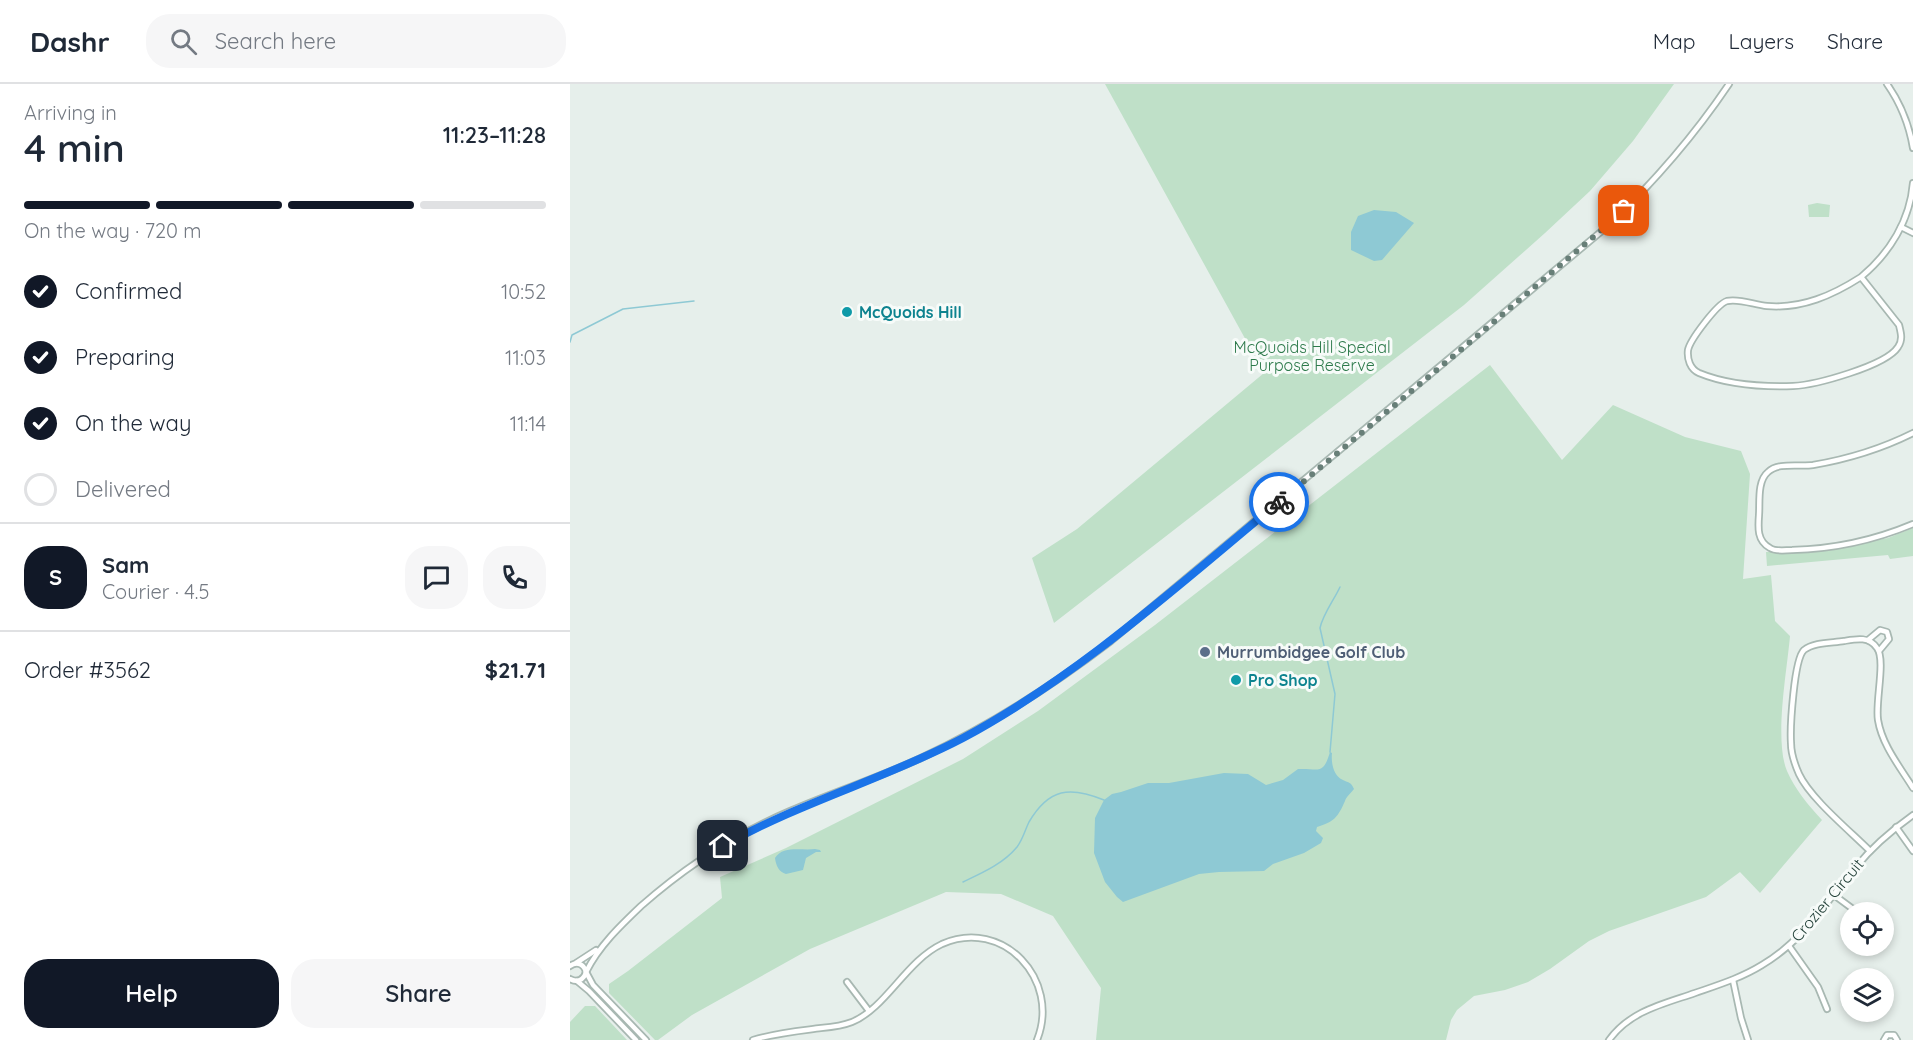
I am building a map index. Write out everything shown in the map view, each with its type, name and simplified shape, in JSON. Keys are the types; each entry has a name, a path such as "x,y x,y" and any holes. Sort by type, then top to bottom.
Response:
{"street":[{"path":"572,965 601,946 655,895 689,868 723,846 773,819 898,768 961,739 1042,691 1111,641 1609,225 1682,149 1730,84"},
{"path":"1887,84 1898,100 1905,117 1913,148"},
{"path":"1861,277 1899,326 1901,334 1900,343 1894,352 1869,366 1822,382 1773,387 1749,385 1698,372 1689,362 1691,341 1722,303 1735,300 1768,306 1797,304 1826,297 1861,277 1878,261 1901,227 1913,183"},
{"path":"1901,227 1913,233"},
{"path":"1913,434 1874,451 1848,458 1808,465 1778,467 1769,471 1764,476 1760,487 1758,528 1767,547 1785,550 1840,545 1878,537 1913,525"},
{"path":"1868,640 1880,630 1887,632 1889,639 1879,651"},
{"path":"1870,851 1807,788 1795,764 1791,743 1797,664 1801,653 1812,645 1857,639 1868,640 1876,646 1881,662 1877,706 1881,734 1913,789"},
{"name":"Crozier Circuit","path":"1610,1040 1624,1023 1640,1012 1733,980 1763,964 1789,946 1805,931 1870,851 1913,815"},
{"path":"1896,827 1913,851"},
{"path":"1834,895 1843,902"},
{"path":"753,1040 854,1021 869,1011 918,960 933,948 960,939 987,940 998,943 1017,955 1029,967 1041,993 1043,1016 1037,1040"},
{"path":"570,986 584,977 601,946"},
{"path":"1789,946 1818,987 1827,1009"},
{"path":"572,965 581,964 593,985 646,1040"},
{"path":"570,979 577,981 589,991 636,1040"},
{"path":"1733,980 1748,1040"},
{"path":"847,982 869,1011"},
{"path":"1884,1040 1890,1034 1894,1035 1897,1040"}],"green space":[{"name":"McQuoids Hill Special Purpose Reserve","path":"1105,84 1674,84 1633,141 1590,191 1464,305 1054,623 1032,558 1077,529 1264,373"},
{"path":"1817,203 1830,205 1829,217 1809,217 1808,205"},
{"name":"Murrumbidgee Golf Club","path":"1490,365 1562,460 1613,405 1685,437 1741,451 1750,474 1743,579 1771,575 1775,621 1790,636 1781,724 1783,758 1794,784 1822,820 1760,893 1740,872 1706,897 1609,931 1589,941 1528,982 1505,990 1474,996 1457,1010 1451,1020 1446,1040 1096,1040 1101,988 1053,916 1001,894 946,892 810,949 692,1015 658,1040 655,1040 609,993 609,984 722,898 720,877 786,848 963,759 1038,711 1155,625"},
{"path":"1913,528 1913,556 1890,559 1888,555 1767,566 1766,552 1822,551 1888,538"},
{"path":"585,1006 595,1006 627,1040 570,1040 570,1022"}],"water":[{"path":"1374,210 1396,212 1414,223 1382,260 1374,261 1351,250 1351,232 1358,216"},
{"path":"1330,752 1335,772 1354,789 1335,818 1317,827 1316,831 1323,838 1321,843 1304,853 1273,864 1264,871 1199,874 1123,902 1105,882 1094,853 1095,818 1104,800 1112,794 1148,783 1169,783 1224,773 1248,774 1266,785 1283,780 1298,769 1322,768"},
{"path":"815,849 821,852 816,852 806,858 803,870 786,874 781,872 777,866 775,858 783,851"}],"waterway":[{"path":"570,342 572,335 623,309 694,301"},
{"path":"1330,752 1335,694 1320,628 1340,587"},
{"path":"963,882 992,868 1011,853 1019,844 1037,811 1053,796 1071,792 1104,800"}],"way so far":[{"path":"1279,502 1624,211"}],"place":[{"name":"McQuoids Hill","path":"847,312"},
{"name":"Murrumbidgee Golf Club","path":"1205,652"},
{"name":"Pro Shop","path":"1236,680"}],"route":[{"path":"723,846 755,827 938,750 1023,703 1065,676 1111,641 1279,502"}]}
